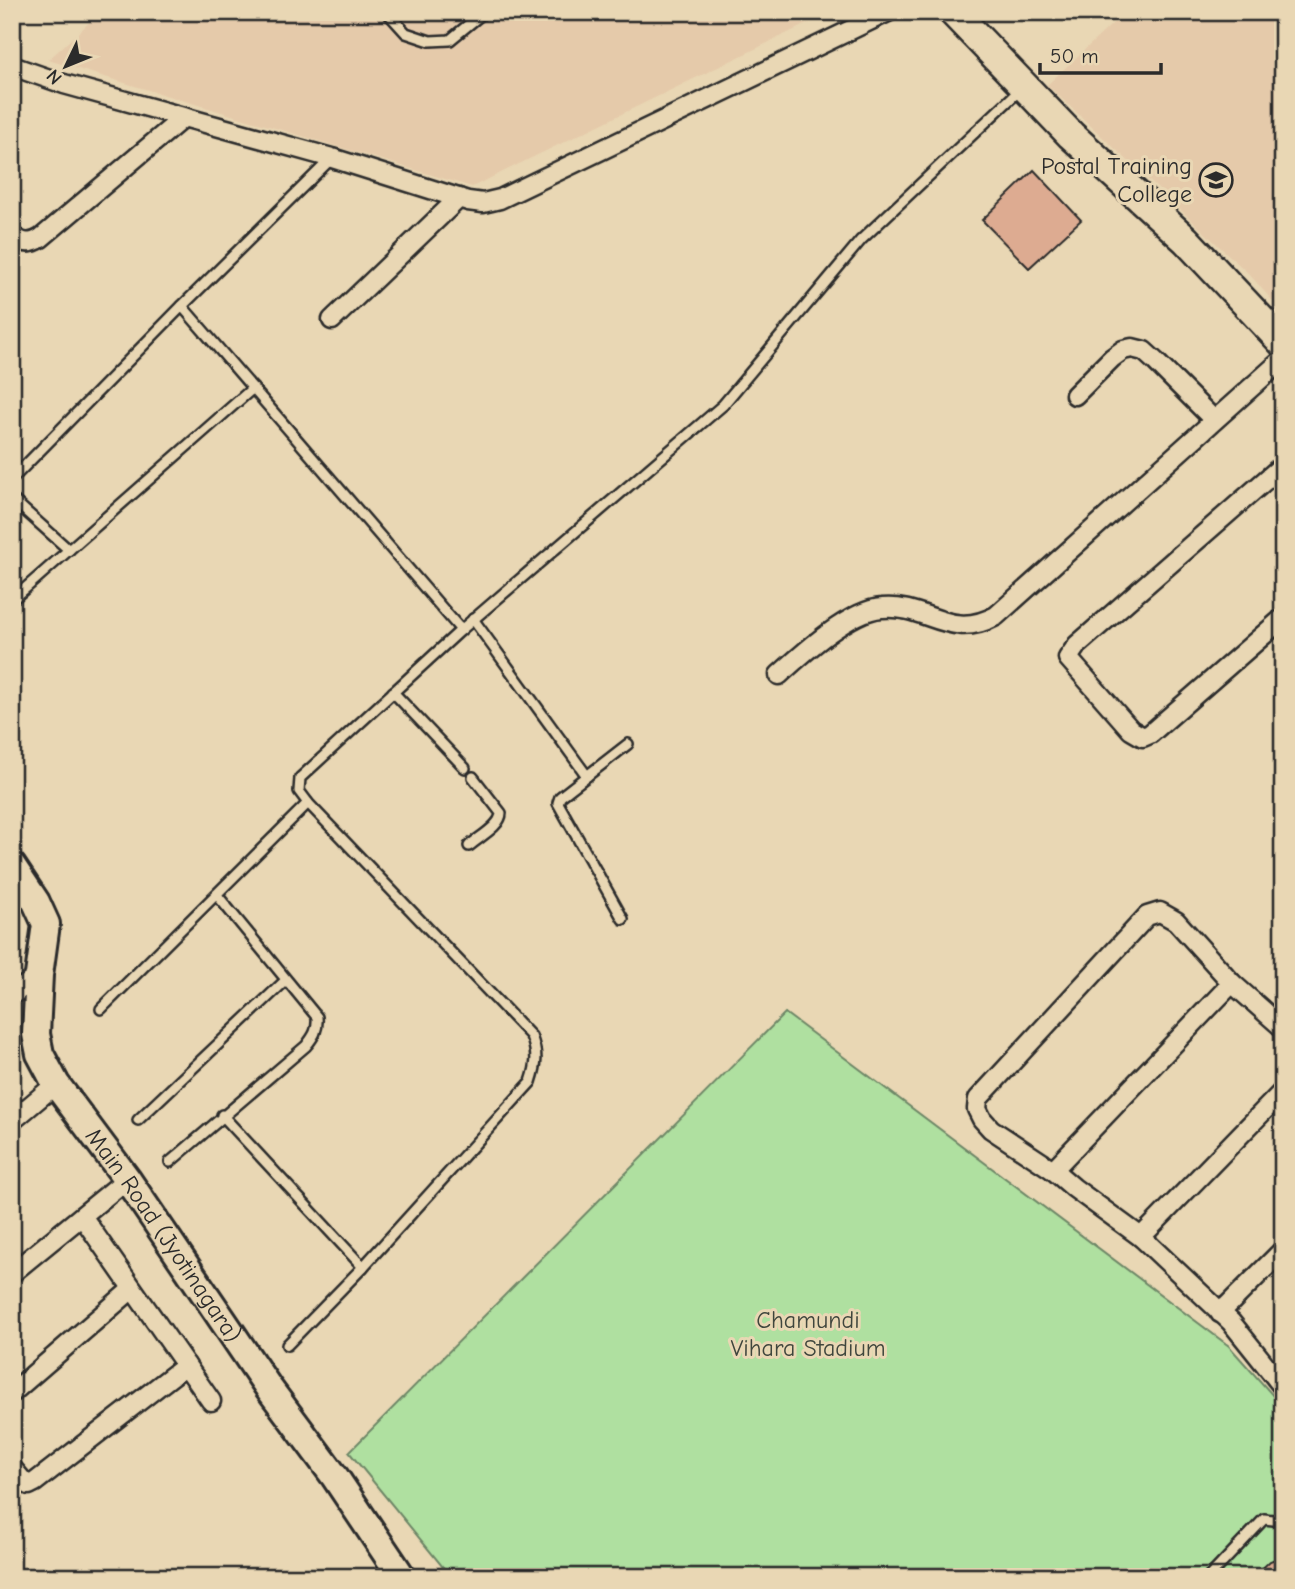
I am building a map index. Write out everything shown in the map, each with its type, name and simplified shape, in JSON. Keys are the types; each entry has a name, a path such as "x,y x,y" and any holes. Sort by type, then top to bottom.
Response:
{"main road":[{"path":"953,12 1071,135 1186,240 1283,343"}],"street":[{"path":"12,66 64,84 483,203 500,199 888,12"},
{"path":"12,234 25,243 33,243 41,238 184,117"},
{"path":"332,320 459,198"},
{"path":"1075,395 1112,358 1123,350 1132,348 1144,351 1156,361 1214,420"},
{"path":"779,675 816,642 863,613 881,608 902,609 961,626 982,624 996,616 1283,359"},
{"path":"1283,465 1077,645 1068,658 1131,730 1143,737 1150,734 1283,618"},
{"name":"Main Road (Jyotinagara)","path":"12,866 36,902 46,924 39,975 37,1045 56,1084 127,1179 268,1387 335,1477 402,1577"},
{"path":"1283,1028 1232,983 1176,921 1160,912 1147,916 978,1099 977,1109 991,1129 1053,1170 1073,1188 1141,1237 1231,1322 1283,1387"},
{"path":"12,995 39,975"},
{"path":"1053,1170 1232,983"},
{"path":"12,1121 56,1084"},
{"path":"1141,1237 1283,1091"},
{"path":"12,1273 127,1179"},
{"path":"82,1216 211,1401"},
{"path":"1220,1313 1283,1250"},
{"path":"12,1392 132,1289"},
{"path":"12,1468 29,1485 36,1482 186,1365"}],"lane":[{"path":"387,12 406,33 430,41 450,40 484,12"},
{"path":"287,1345 363,1267 531,1082 537,1066 537,1052 531,1036 308,803 299,791 300,778 473,619 723,405 861,240 1024,86"},
{"path":"12,479 332,158"},
{"path":"182,306 461,630"},
{"path":"12,600 253,388"},
{"path":"12,499 69,550"},
{"path":"473,619 587,776"},
{"path":"393,692 465,768"},
{"path":"623,919 558,806 560,797 628,744"},
{"path":"469,846 502,817 502,813 473,777"},
{"path":"101,1009 308,803"},
{"path":"170,1162 306,1046 318,1026 317,1017 217,895"},
{"path":"138,1120 286,980"},
{"path":"222,1115 363,1267"},
{"path":"1209,1577 1264,1519 1283,1521"}],"shaded area":[{"path":"101,12 831,12 472,187 48,60"},
{"name":"Postal Training College","path":"1125,12 1283,12 1283,313 1250,275 1047,85"}],"green space":[{"name":"Chamundi Vihara Stadium","path":"785,1013 1229,1346 1283,1407 1283,1577 451,1577 349,1452"}],"building":[{"path":"1034,170 1081,220 1029,268 982,220"},
{"path":"1283,1556 1283,1577 1253,1577 1270,1561"}],"place":[{"name":"Postal Training College","path":"1216,180"}]}
